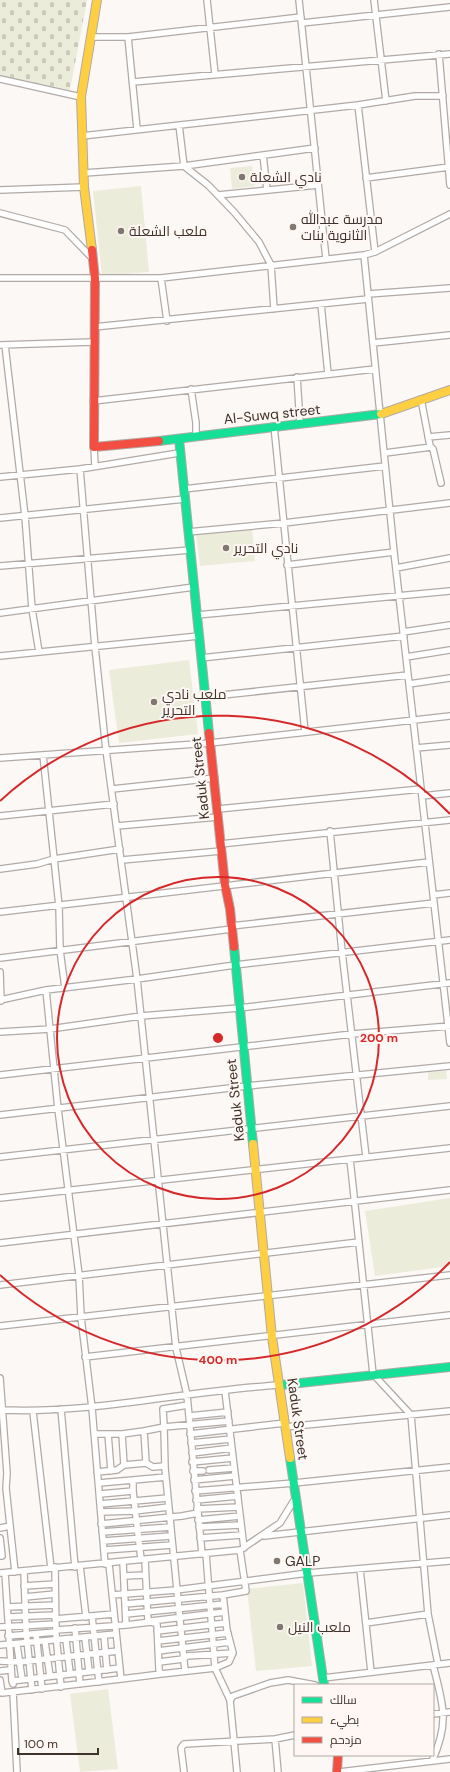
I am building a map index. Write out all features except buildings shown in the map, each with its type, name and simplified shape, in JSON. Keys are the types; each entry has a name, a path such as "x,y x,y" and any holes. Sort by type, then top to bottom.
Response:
{"street":[{"path":"95,466 93,342 95,279 84,187 81,97 97,0"},
{"path":"208,0 215,74"},
{"path":"299,0 326,259"},
{"path":"374,0 386,101"},
{"path":"91,37 128,37 210,27 450,7"},
{"path":"128,37 137,129"},
{"path":"439,54 448,139 450,185"},
{"path":"133,82 380,58 450,54"},
{"path":"0,79 81,97"},
{"path":"442,89 450,88"},
{"path":"82,136 311,111 415,96 443,96"},
{"path":"358,105 375,252"},
{"path":"179,125 184,166 208,184 218,195 259,242 271,265 274,309"},
{"path":"84,173 184,166 314,148"},
{"path":"263,156 267,190"},
{"path":"366,178 449,167"},
{"path":"218,195 318,185"},
{"path":"0,190 84,187"},
{"path":"0,213 65,230 93,259"},
{"path":"0,278 162,278 364,255 375,252 450,214"},
{"path":"364,255 394,552 450,1043"},
{"path":"162,278 167,321"},
{"path":"94,327 167,321 321,304 368,296 450,288"},
{"path":"321,304 328,374"},
{"path":"373,343 450,335"},
{"path":"39,652 32,609 25,516 3,345 93,342"},
{"path":"93,401 375,368"},
{"path":"297,378 300,423"},
{"path":"191,389 196,423 196,436"},
{"name":"Al-Suwq street","path":"94,447 179,439 380,414 421,399 450,392"},
{"path":"421,399 430,446 433,449 441,483"},
{"path":"274,426 305,732"},
{"path":"428,437 450,435"},
{"name":"Kaduk Street","path":"179,439 179,453 197,615 204,697 215,778 225,886 235,965 265,1253 272,1336 281,1385 285,1425 300,1530 324,1682"},
{"path":"384,453 430,446"},
{"path":"0,477 80,469 179,453"},
{"path":"184,489 385,466"},
{"path":"80,469 95,647 106,750 127,896 137,979 171,1307 176,1348 187,1395 200,1538 209,1586 215,1668 230,1700 237,1772"},
{"path":"0,518 185,499"},
{"path":"188,532 284,523 450,503"},
{"path":"0,566 190,550"},
{"path":"287,565 394,552"},
{"path":"396,568 450,558"},
{"path":"0,613 194,587"},
{"path":"197,615 450,591"},
{"path":"201,658 297,648 403,634 450,625"},
{"path":"0,656 199,636"},
{"path":"406,657 450,650"},
{"path":"204,697 408,675"},
{"path":"409,684 450,678"},
{"path":"0,758 210,743 450,716"},
{"path":"416,748 450,745"},
{"path":"43,755 59,906 60,950 66,988"},
{"path":"112,789 215,778"},
{"path":"117,826 421,789"},
{"path":"422,796 450,793"},
{"path":"0,816 114,804"},
{"path":"122,860 330,831 450,820"},
{"path":"330,831 337,913 366,1157"},
{"path":"0,868 37,864 54,859 120,849"},
{"path":"0,912 429,862"},
{"path":"433,895 450,893"},
{"path":"0,958 337,913 434,903"},
{"path":"0,972 1,1000 46,990 235,965 438,940 450,940"},
{"path":"0,1032 50,1029 141,1016 239,1008 450,983"},
{"path":"46,990 58,1109 79,1275 81,1317 92,1406 100,1494 101,1524 112,1595 121,1679"},
{"path":"0,1075 352,1034 449,1026"},
{"path":"0,1116 247,1086 450,1066"},
{"path":"0,1157 450,1106"},
{"path":"0,1198 450,1148"},
{"path":"350,1159 374,1374 411,1415 428,1614 438,1664 433,1665"},
{"path":"0,1243 450,1190"},
{"path":"0,1285 359,1242"},
{"path":"0,1326 450,1275"},
{"path":"85,1357 176,1348 450,1315"},
{"path":"2,1409 33,1412 450,1367"},
{"path":"0,1378 3,1457 7,1473 3,1488 10,1526 15,1572"},
{"path":"125,1604 222,1595 246,1591 238,1496 225,1391"},
{"path":"185,1672 164,1466 163,1409 188,1405"},
{"path":"61,1409 78,1567 86,1617"},
{"path":"190,1434 450,1411"},
{"path":"33,1412 55,1584 56,1641 61,1686"},
{"path":"189,1416 228,1412"},
{"path":"94,1434 122,1434 164,1427 229,1420"},
{"path":"144,1431 146,1463"},
{"path":"108,1434 111,1471"},
{"path":"122,1434 124,1465"},
{"path":"191,1443 231,1439"},
{"path":"192,1453 232,1448"},
{"path":"192,1462 233,1458"},
{"path":"97,1472 117,1470 124,1465 146,1463 153,1467 164,1466"},
{"path":"195,1491 294,1483 450,1466"},
{"path":"193,1471 234,1468"},
{"path":"0,1473 7,1473"},
{"path":"194,1480 235,1476"},
{"path":"99,1483 166,1477"},
{"path":"132,1480 141,1558 145,1560 149,1622"},
{"path":"100,1494 133,1492"},
{"path":"196,1500 238,1496"},
{"path":"100,1504 168,1498"},
{"path":"120,1668 31,1677 12,1682 10,1670 8,1617 3,1573 78,1567 242,1549 280,1523 296,1498"},
{"path":"101,1512 135,1511 169,1507"},
{"path":"101,1524 170,1517 197,1511 239,1507"},
{"path":"260,1536 300,1530 450,1515"},
{"path":"198,1520 240,1516"},
{"path":"199,1527 241,1525"},
{"path":"0,1528 10,1526"},
{"path":"102,1532 171,1527"},
{"path":"200,1538 242,1535"},
{"path":"103,1541 171,1536"},
{"path":"0,1538 2,1556 0,1556"},
{"path":"105,1550 172,1545"},
{"path":"0,1546 12,1546"},
{"path":"112,1595 125,1596 146,1594 308,1573 450,1561"},
{"path":"123,1562 126,1625"},
{"path":"360,1569 371,1672"},
{"path":"24,1571 26,1635 32,1690"},
{"path":"124,1576 146,1575"},
{"path":"24,1586 55,1584"},
{"path":"25,1597 55,1594"},
{"path":"0,1680 1,1693 215,1668 229,1662 233,1653 226,1623 222,1595"},
{"path":"126,1614 148,1613 224,1604"},
{"path":"7,1607 55,1605"},
{"path":"8,1617 25,1616 75,1628 126,1625 225,1612"},
{"path":"0,1627 56,1624 86,1617 114,1614"},
{"path":"366,1623 428,1614"},
{"path":"92,1616 99,1682"},
{"path":"149,1622 157,1624 161,1674"},
{"path":"157,1632 226,1623"},
{"path":"8,1636 36,1634 56,1624"},
{"path":"75,1628 80,1684"},
{"path":"158,1641 212,1636 228,1632"},
{"path":"36,1634 42,1689"},
{"path":"0,1645 17,1645 116,1634"},
{"path":"104,1636 107,1670"},
{"path":"85,1638 89,1671"},
{"path":"66,1640 70,1673"},
{"path":"45,1642 50,1676"},
{"path":"158,1651 230,1642"},
{"path":"17,1645 22,1679"},
{"path":"0,1661 19,1662 118,1651"},
{"path":"159,1662 183,1659 187,1656 233,1653"},
{"path":"324,1682 371,1672 450,1663"},
{"path":"433,1665 448,1712 445,1728 434,1756"},
{"path":"0,1671 10,1670"},
{"path":"230,1700 234,1696 270,1683 288,1680 310,1684"},
{"path":"13,1692 17,1772"},
{"path":"434,1714 448,1712"},
{"path":"184,1772 181,1748 184,1744 233,1740 275,1739 294,1735"},
{"path":"275,1739 278,1772"},
{"path":"338,1756 338,1772 368,1770 450,1759"},
{"path":"432,1761 434,1756"}],"green space":[{"path":"0,0 87,0 70,90 0,75"},
{"name":"نادي الشعلة","path":"252,166 255,186 232,189 230,168"},
{"name":"ملعب الشعلة","path":"141,186 149,272 102,276 93,191"},
{"name":"نادي التحرير","path":"252,529 255,561 200,566 196,534"},
{"name":"ملعب نادي التحرير","path":"189,660 198,734 119,743 109,670"},
{"path":"446,1071 447,1079 428,1080 428,1072"},
{"path":"450,1198 450,1266 375,1276 365,1211"},
{"name":"ملعب النيل","path":"303,1583 312,1666 256,1671 247,1589"},
{"path":"108,1689 118,1769 80,1772 70,1694"}],"traffic: fast":[{"path":"159,441 381,414"},
{"path":"179,439 209,733"},
{"path":"234,947 253,1144"},
{"path":"281,1385 450,1367"},
{"path":"290,1458 324,1684"}],"traffic: slow":[{"path":"92,250 84,187 81,97 97,0"},
{"path":"381,414 450,390"},
{"path":"253,1144 272,1337 290,1458"}],"traffic: jam":[{"path":"92,250 95,279 94,447 159,441"},
{"path":"209,733 225,885 230,909 234,947"},
{"path":"337,1772 338,1756"}],"place":[{"name":"نادي الشعلة","path":"242,177"},
{"name":"مدرسة عبدالله الثانوية بنات","path":"293,227"},
{"name":"ملعب الشعلة","path":"121,231"},
{"name":"نادي التحرير","path":"226,548"},
{"name":"ملعب نادي التحرير","path":"154,702"},
{"name":"GALP","path":"277,1561"},
{"name":"ملعب النيل","path":"280,1627"}]}
